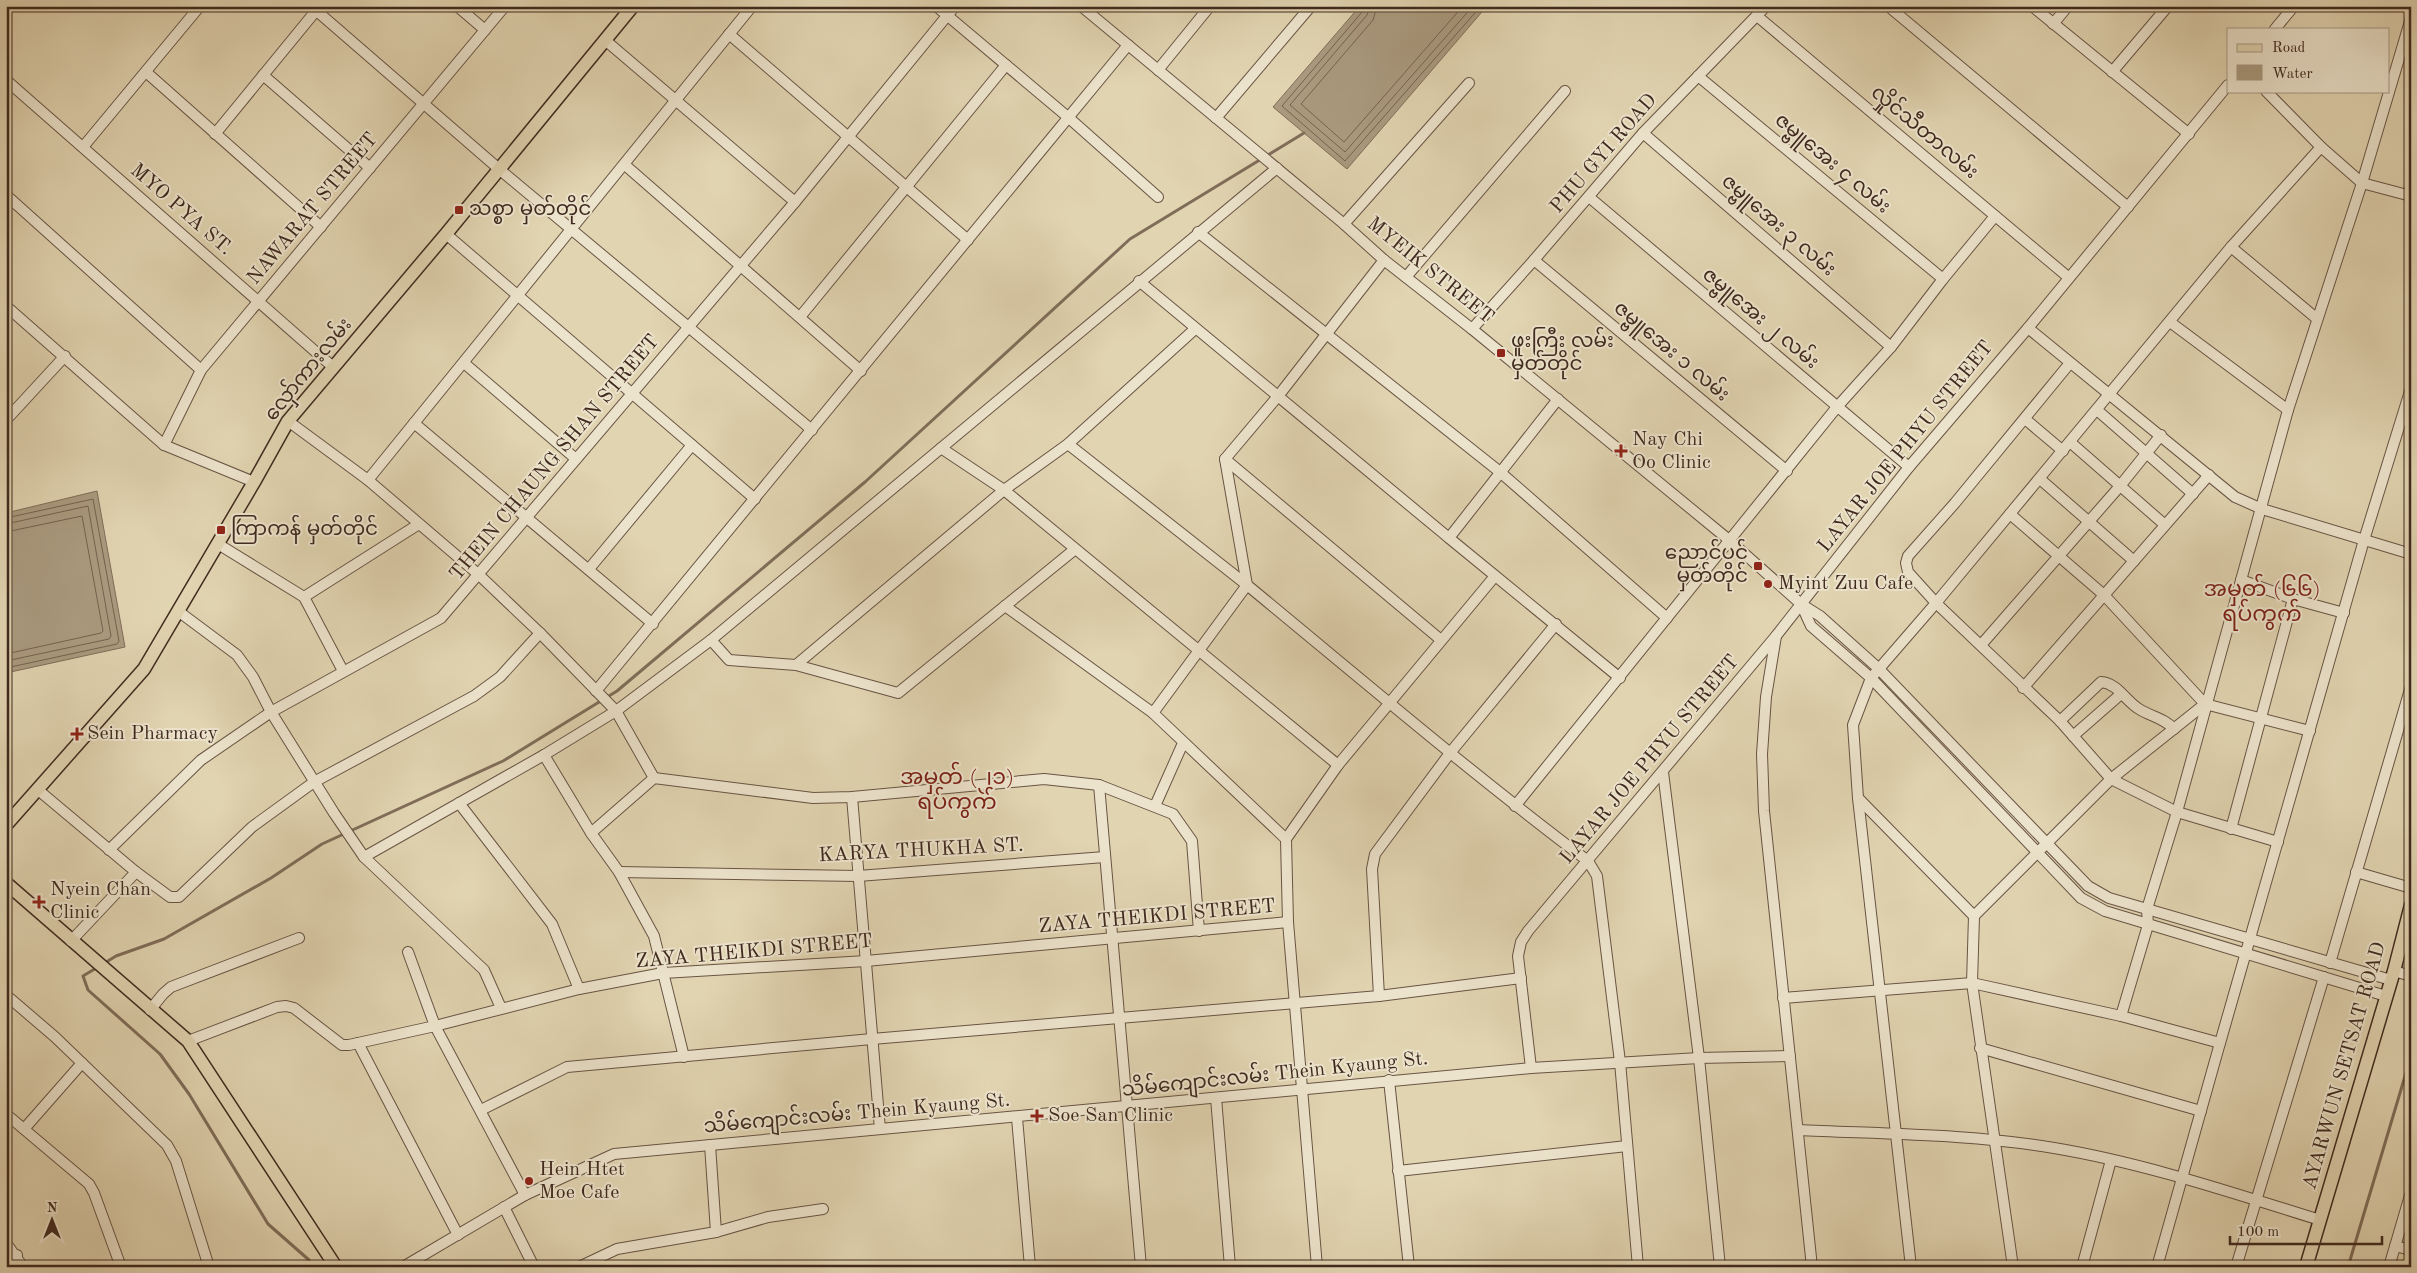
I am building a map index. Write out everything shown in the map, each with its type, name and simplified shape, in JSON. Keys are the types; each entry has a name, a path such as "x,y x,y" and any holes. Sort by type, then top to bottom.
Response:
{"main road":[{"name":"လှော်ကားလမ်း","path":"6,825 144,670 288,421 446,234 633,6"},
{"path":"6,883 150,1010 188,1041 336,1267"},
{"name":"AYARWUN SETSAT ROAD","path":"2306,1267 2392,976 2411,905"}],"street":[{"path":"83,147 197,10 184,6"},
{"path":"457,6 485,30"},
{"name":"NAWARAT STREET","path":"164,445 201,370 505,6"},
{"path":"368,480 677,101 752,6"},
{"path":"936,6 1069,118 1158,197"},
{"name":"THEIN CHAUNG SHAN STREET","path":"110,850 201,760 271,712 441,618 795,202 955,6"},
{"path":"1158,70 1210,6"},
{"path":"1216,118 1311,6"},
{"name":"PHU GYI ROAD","path":"1472,329 1589,197 1643,132 1766,6"},
{"path":"1888,6 2128,207"},
{"path":"2032,6 2188,134"},
{"path":"2053,24 2068,6"},
{"path":"2112,72 2168,6"},
{"path":"2276,28 2294,6"},
{"path":"215,134 316,8 499,169 812,430"},
{"name":"MYEIK STREET","path":"1086,8 1344,224 1384,260 1472,329 1729,540 1801,604 1820,616 1878,668 2088,886 2109,898 2330,963 2392,976 2411,976"},
{"name":"လှိုင်သီတာလမ်း","path":"1757,16 2068,278"},
{"path":"2390,89 2411,18"},
{"path":"729,34 968,240"},
{"path":"605,40 795,202"},
{"path":"598,693 1128,45"},
{"path":"800,317 1006,66"},
{"path":"146,72 321,227"},
{"path":"263,75 370,168"},
{"name":"ဇမ္ဗူအေး ၄ လမ်း","path":"1698,76 1943,279"},
{"name":"MYO PYA ST.","path":"6,80 333,367"},
{"path":"1344,224 1469,83"},
{"name":"LAYAR JOE PHYU STREET","path":"1531,1068 1518,956 1521,942 1528,930 1776,636 1909,467 2028,328 2227,86"},
{"path":"1406,277 1565,91"},
{"path":"2267,92 2321,147 2362,183 2411,196"},
{"path":"2122,1016 2148,925 2147,910 2177,812 2205,704 2262,509 2288,410 2316,318 2362,183 2389,92"},
{"name":"ဇမ္ဗူအေး ၃ လမ်း","path":"1643,132 1891,347"},
{"path":"1912,1267 1858,798 1853,725 1871,678 1878,668 1936,603 2098,410 2231,247 2321,147"},
{"path":"625,165 861,370"},
{"path":"361,853 460,803 544,755 711,640 1139,281 1277,168"},
{"path":"6,195 201,370"},
{"name":"ဇမ္ဗူအေး ၂ လမ်း","path":"1589,197 1909,467"},
{"path":"1515,806 1837,407 1891,347 1943,279 1995,216"},
{"path":"1198,232 1500,472 1667,618"},
{"path":"446,234 755,499"},
{"path":"2231,247 2316,318"},
{"path":"1224,459 1279,395 1384,260"},
{"name":"ဇမ္ဗူအေး ၁ လမ်း","path":"1534,260 1786,471"},
{"path":"1139,281 1620,678"},
{"path":"6,306 164,445 254,482"},
{"path":"2170,322 2288,410"},
{"path":"2028,328 2235,497 2262,509 2411,554"},
{"path":"796,665 1004,490 1068,444 1195,329"},
{"path":"7,417 65,356"},
{"path":"464,363 576,460"},
{"path":"2070,363 2025,419 1908,556 1906,563 1908,572 1936,603 2023,688 2060,721 2111,779 2177,812 2278,842"},
{"path":"2157,1267 2364,540 2411,388"},
{"path":"1450,538 1558,399"},
{"path":"2098,410 2193,494"},
{"path":"2025,419 2063,451"},
{"path":"288,421 368,480 478,574 540,633 613,707 654,778"},
{"path":"414,423 653,624"},
{"path":"1981,645 2120,486 2161,435"},
{"path":"2070,442 2166,525"},
{"path":"1068,444 1247,585 1515,806 1588,861 1597,876 1620,1062 1638,1267"},
{"path":"588,569 692,445"},
{"path":"941,448 1004,490 1074,550 1338,765"},
{"path":"1153,714 1247,585 1224,459"},
{"path":"1224,459 1441,640"},
{"path":"2023,688 2209,476"},
{"path":"2040,479 2134,561"},
{"path":"2010,514 2104,595 2205,704 2310,731"},
{"path":"304,597 419,524"},
{"path":"218,544 304,597 343,671"},
{"path":"711,640 729,660 796,665 898,693 1074,550"},
{"path":"1316,1267 1288,922 1286,839 1338,765 1495,576"},
{"path":"2241,580 2293,599 2344,612"},
{"path":"2230,828 2262,718 2293,599"},
{"path":"1801,604 1810,626 1871,678 2081,898 2105,912 2386,996"},
{"path":"1005,606 1153,714 1286,839"},
{"path":"178,611 237,656 253,677 271,712 361,853 484,970 501,1008"},
{"path":"1379,996 1372,869 1375,854 1450,753 1556,624"},
{"path":"37,789 136,872 170,897 179,897 252,827 314,782 474,696 500,677 540,633"},
{"path":"1776,636 1766,698 1762,754 1764,811 1812,1267"},
{"path":"2060,721 2101,682 2112,684 2120,694 2137,708 2150,716 2167,721 2174,729"},
{"path":"2330,963 2411,686"},
{"path":"2073,736 2120,694"},
{"path":"2013,1267 1972,983 1974,916 2111,779 2205,704"},
{"path":"1155,806 1184,743"},
{"path":"544,755 591,833 619,872 654,936 684,1057"},
{"path":"1662,772 1699,1058 1720,1267"},
{"path":"591,833 654,778 813,798 852,797 1044,779 1099,785 1173,814 1192,841 1199,931"},
{"path":"1099,785 1141,1267"},
{"path":"852,797 880,1129"},
{"path":"1858,798 1974,916"},
{"path":"460,803 552,924 579,989"},
{"name":"KARYA THUKHA ST.","path":"619,872 858,876 1105,856"},
{"path":"71,941 136,872"},
{"path":"2356,872 2411,888"},
{"name":"ZAYA THEIKDI STREET","path":"188,1041 277,1007 286,1006 294,1008 342,1045 435,1026 579,989 663,973 866,961 1288,922"},
{"path":"150,1010 171,987 299,938"},
{"path":"408,952 435,1026 525,1195"},
{"path":"2236,1267 2324,977"},
{"path":"481,1110 567,1067 872,1038 1379,996 1520,978"},
{"path":"1783,998 1972,983 2122,1016 2220,1043"},
{"path":"6,995 82,1063 167,1145 176,1161 209,1267"},
{"path":"358,1043 458,1234"},
{"path":"1980,1048 2201,1111"},
{"name":"သိမ်ကျောင်းလမ်း Thein Kyaung St.","path":"403,1267 525,1195 614,1154 1017,1118 1303,1091 1389,1080 1531,1068 1699,1058 1790,1056"},
{"path":"24,1129 82,1063"},
{"path":"1389,1080 1408,1267"},
{"path":"1216,1098 1230,1267"},
{"path":"6,1114 88,1184 94,1193 121,1267"},
{"path":"1017,1118 1030,1267"},
{"path":"1798,1130 1994,1141 2051,1148 2111,1160 2182,1179 2320,1220"},
{"path":"710,1145 716,1232"},
{"path":"1398,1172 1627,1146"},
{"path":"2082,1267 2111,1160"},
{"path":"2389,1267 2411,1192"},
{"path":"504,1207 534,1267"},
{"path":"579,1267 617,1249 716,1232 768,1217 823,1209"},
{"path":"6,1243 17,1255 24,1267"},
{"path":"2395,1246 2411,1250"},
{"path":"6,1260 17,1255"}],"water":[{"path":"1360,6 1487,6 1347,169 1273,107"},
{"path":"97,491 125,647 6,673 6,513"},
{"path":"1608,1263 1609,1267 1510,1267"}],"waterway":[{"path":"103,964 116,956 164,939 271,878 322,844 503,761 617,691 865,482 1130,239 1304,133"},
{"path":"98,967 83,976 88,990 160,1054 189,1094 268,1224 309,1260 313,1267"},
{"path":"2348,1267 2411,1056"}],"place":[{"name":"သစ္စာ မှတ်တိုင်","path":"459,210"},
{"name":"ဖူးကြီး လမ်း မှတ်တိုင်","path":"1501,353"},
{"name":"Nay Chi Oo Clinic","path":"1621,451"},
{"name":"ကြာကန် မှတ်တိုင်","path":"221,530"},
{"name":"ညောင်ပင် မှတ်တိုင်","path":"1758,566"},
{"name":"Myint Zuu Cafe","path":"1768,584"},
{"name":"Sein Pharmacy","path":"77,734"},
{"name":"Nyein Chan Clinic","path":"39,902"},
{"name":"Soe San Clinic","path":"1037,1116"},
{"name":"Hein Htet Moe Cafe","path":"529,1181"}],"district":[{"name":"အမှတ် (၆၆) ရပ်ကွက်","path":"2262,602"},
{"name":"အမှတ် (၂၁) ရပ်ကွက်","path":"957,790"}]}
